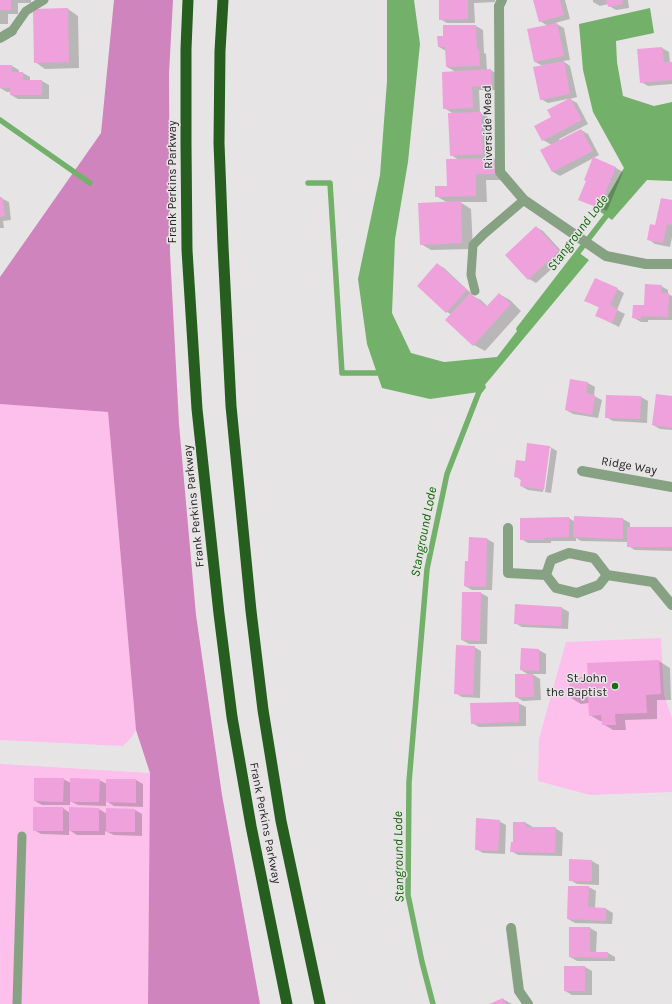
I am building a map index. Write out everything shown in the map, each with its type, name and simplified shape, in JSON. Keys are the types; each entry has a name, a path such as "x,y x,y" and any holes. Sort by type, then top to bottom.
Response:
{"highway":[{"name":"Frank Perkins Parkway","path":"188,0 186,57 187,250 197,409 219,614 232,717 251,826 287,1004"},
{"name":"Frank Perkins Parkway","path":"223,0 220,51 219,143 231,406 251,611 263,710 281,821 320,1004"}],"street":[{"name":"Riverside Mead","path":"502,0 499,6 500,172 524,200 606,256 646,264 672,264"},
{"path":"0,38 12,31"},
{"name":"Ridge Way","path":"582,471 672,487"},
{"path":"508,528 508,573 546,575 556,588 577,593 599,585 607,574"},
{"path":"546,575 552,560 569,552 594,558 607,574 653,582 672,605"},
{"path":"510,928 520,991 528,1004"}],"lane":[{"path":"12,31 26,11 44,0"},
{"path":"475,291 471,275 473,245 524,200"},
{"path":"17,1004 22,836"}],"shaded area":[{"path":"114,0 173,0 169,74 170,253 179,424 196,615 222,795 260,1004 148,1004 150,773 136,730 108,412 0,404 0,277 101,133"},
{"path":"387,0 414,0 420,44 408,162 395,239 392,313 411,353 444,362 497,357 578,252 589,260 479,392 430,399 382,388 367,344 358,279 380,175 387,81"},
{"path":"650,8 654,33 616,41 617,62 623,96 654,106 672,102 672,181 647,180 612,220 599,211 624,168 593,112 583,70 579,24"},
{"path":"0,404 108,412 136,730 123,746 0,740"},
{"path":"661,638 664,695 672,718 672,792 590,795 538,781 539,739 566,642"},
{"path":"0,764 150,773 148,1004 0,1004"}],"building":[{"path":"0,0 11,0 11,10 0,10"},
{"path":"439,0 468,0 468,19 439,20"},
{"path":"533,0 560,0 564,15 539,22"},
{"path":"606,0 622,0 623,4 608,7"},
{"path":"68,8 69,62 34,63 33,9"},
{"path":"557,23 564,56 534,62 527,29"},
{"path":"443,25 476,25 477,49 479,49 480,66 446,67 445,47 438,47 437,36 443,36"},
{"path":"662,47 664,62 672,62 672,80 640,83 637,49"},
{"path":"564,61 570,94 540,100 533,67"},
{"path":"0,65 12,65 12,72 23,72 23,80 42,80 42,95 10,95 10,88 0,88"},
{"path":"491,69 492,86 472,87 473,108 443,109 442,72"},
{"path":"570,98 582,120 542,141 534,126 551,117 547,110"},
{"path":"481,112 483,154 450,156 448,113"},
{"path":"581,129 593,151 552,172 540,150"},
{"path":"593,157 616,167 599,208 578,200 586,181 584,180"},
{"path":"494,158 495,174 476,174 476,196 435,197 435,186 447,186 446,159"},
{"path":"0,197 2,197 5,216 0,217"},
{"path":"661,198 672,200 672,225 667,224 663,243 647,240 650,224 655,225"},
{"path":"461,201 462,243 420,245 418,203"},
{"path":"536,226 559,251 528,280 505,255"},
{"path":"437,263 467,290 446,313 417,286"},
{"path":"595,278 618,288 610,305 618,309 612,323 595,316 599,307 584,301"},
{"path":"645,284 662,285 661,293 669,293 668,317 641,316 641,319 632,318 633,305 644,305"},
{"path":"470,293 486,307 499,293 511,304 473,346 445,320"},
{"path":"570,379 588,382 586,393 595,395 592,415 565,410"},
{"path":"656,394 672,396 672,428 652,425"},
{"path":"606,395 641,396 640,419 605,418"},
{"path":"527,443 550,446 544,490 520,486 521,478 514,477 516,460 525,461"},
{"path":"574,516 623,518 623,539 573,537"},
{"path":"569,517 569,537 544,538 544,540 520,540 520,518"},
{"path":"627,527 672,527 672,547 627,547"},
{"path":"469,537 487,538 486,587 464,586 465,561 468,561"},
{"path":"462,592 481,592 480,641 461,640"},
{"path":"515,604 562,607 561,626 514,624"},
{"path":"456,645 475,646 473,695 454,694"},
{"path":"521,648 539,649 539,671 520,670"},
{"name":"St John the Baptist","path":"659,660 661,694 646,695 647,713 615,714 616,725 602,725 601,715 589,716 588,697 570,698 569,678 588,677 587,663"},
{"path":"515,674 533,674 534,697 515,697"},
{"path":"519,702 519,722 471,724 470,703"},
{"path":"34,778 64,778 63,802 34,801"},
{"path":"70,778 100,779 99,802 70,802"},
{"path":"106,779 136,779 136,803 106,802"},
{"path":"33,807 63,807 63,831 33,831"},
{"path":"69,807 99,808 99,831 69,831"},
{"path":"106,808 135,809 135,832 106,832"},
{"path":"476,818 500,820 498,851 475,850"},
{"path":"513,822 526,822 526,827 556,827 555,853 510,852 511,842 513,842"},
{"path":"569,859 592,860 592,881 569,881"},
{"path":"568,886 589,886 588,907 606,908 606,921 567,919"},
{"path":"569,927 590,927 590,952 608,952 608,958 569,957"},
{"path":"564,966 585,966 585,991 564,991"},
{"path":"503,998 506,1004 489,1004"}],"waterway":[{"path":"0,120 90,183"},
{"path":"308,183 330,183 342,373 377,373"},
{"name":"Stanground Lode","path":"519,329 610,211"},
{"name":"Stanground Lode","path":"433,1004 422,962 408,895 409,782 427,569 447,474 479,392 483,387"}],"place":[{"name":"St John the Baptist","path":"615,686"}]}
